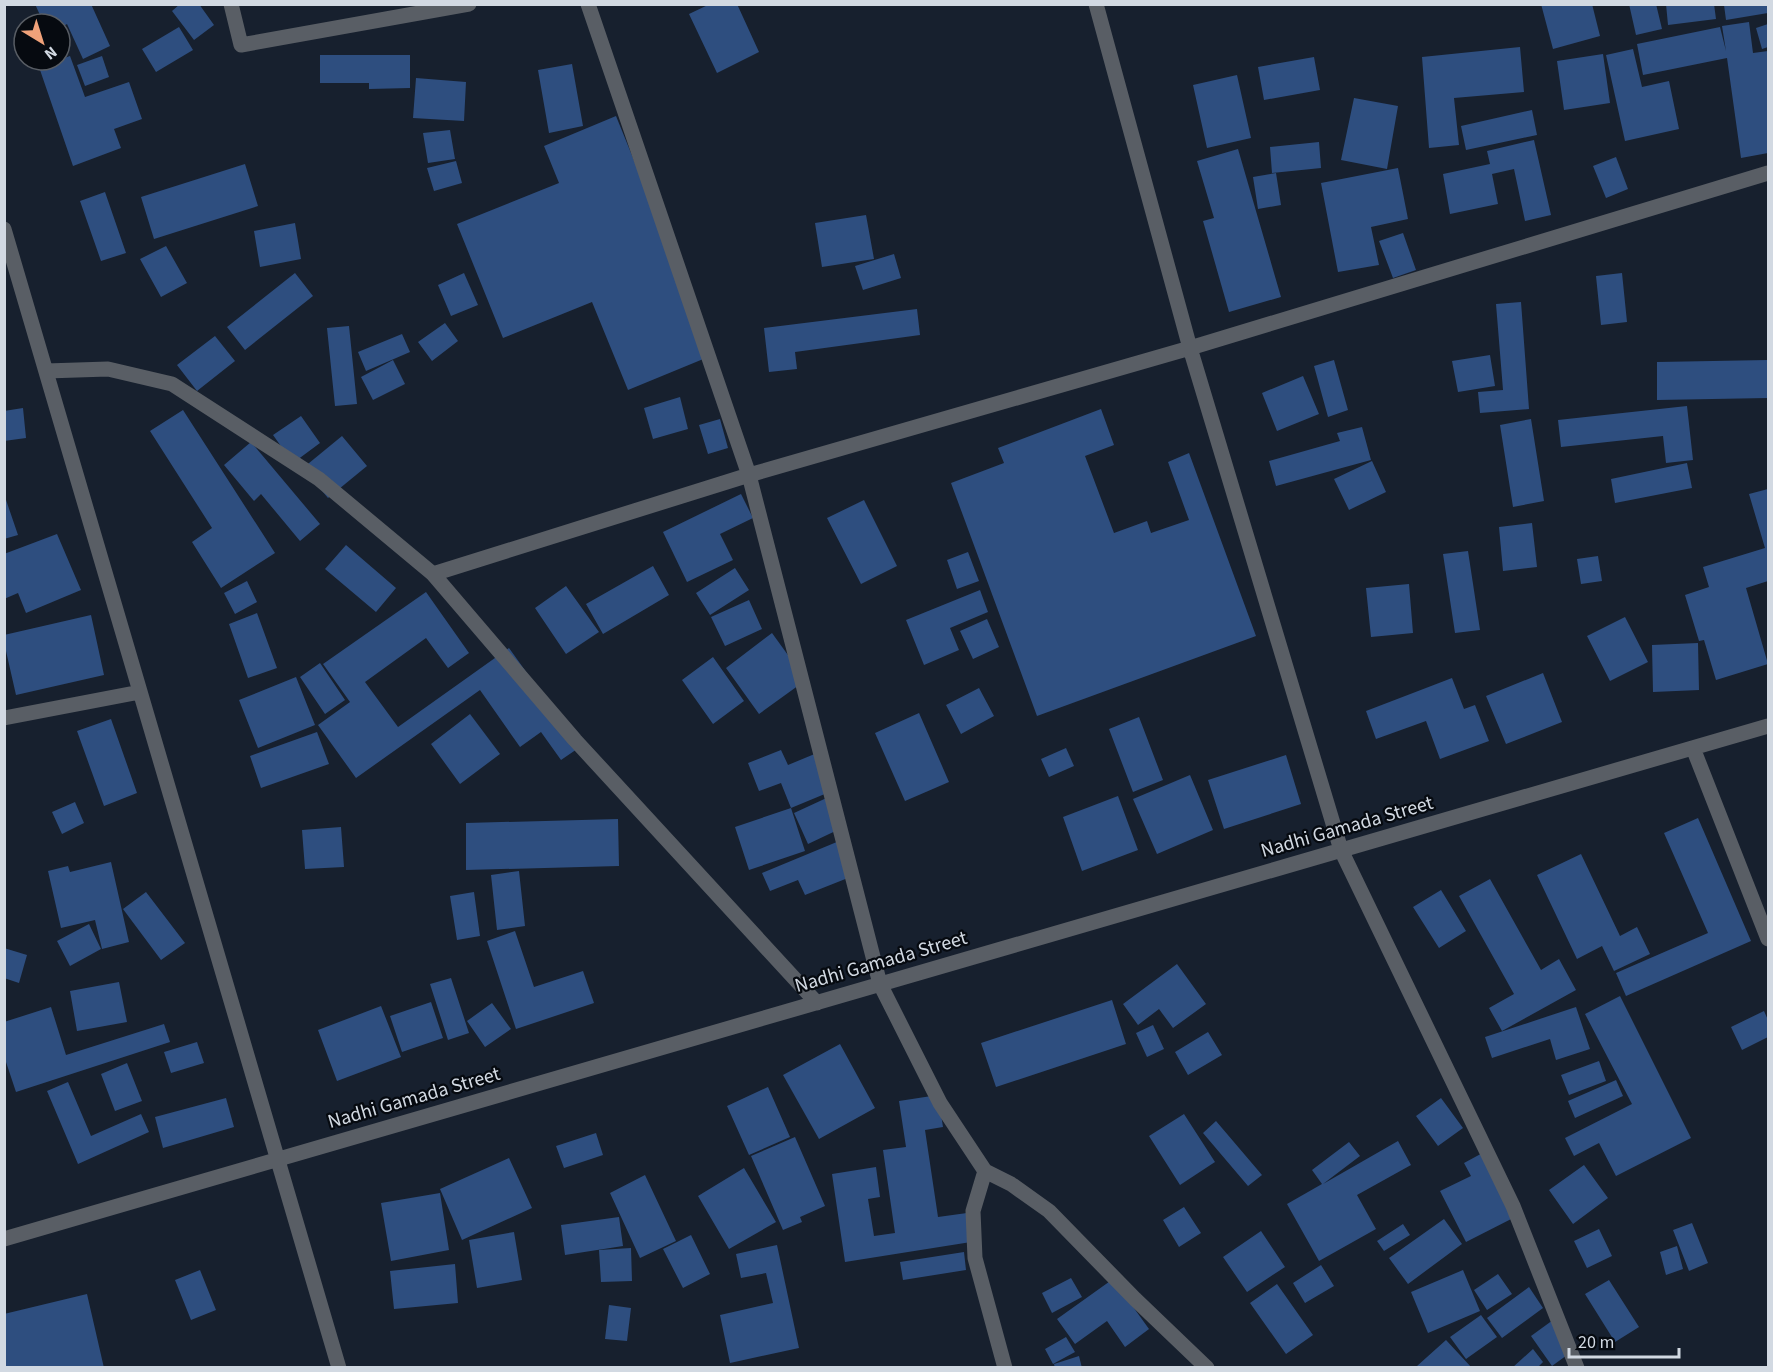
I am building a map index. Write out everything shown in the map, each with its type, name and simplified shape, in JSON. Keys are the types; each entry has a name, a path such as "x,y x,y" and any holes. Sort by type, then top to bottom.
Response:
{"street":[{"path":"231,4 241,45 469,4"},
{"path":"588,4 749,475 880,984 940,1104 985,1171 1011,1184 1049,1211 1135,1299 1208,1368"},
{"path":"1096,4 1190,348 1341,850 1513,1206 1578,1368"},
{"path":"433,574 749,475 1190,348 1768,173"},
{"path":"4,229 339,1368"},
{"path":"46,371 108,369 172,384 319,479 433,574 575,740 818,1003"},
{"path":"4,718 140,692"},
{"name":"Nadhi Gamada Street","path":"4,1239 1768,726"},
{"path":"1693,748 1768,939"},
{"path":"985,1171 974,1211 975,1258 1005,1368"}],"building":[{"path":"35,4 91,4 110,46 83,59 72,35 72,12 39,12"},
{"path":"180,4 199,4 214,25 194,40 172,11"},
{"path":"710,4 737,4 759,52 717,73 689,14"},
{"path":"1541,4 1592,4 1600,36 1553,49"},
{"path":"1629,4 1656,4 1662,29 1636,35"},
{"path":"1666,4 1714,4 1716,19 1668,25"},
{"path":"1724,5 1768,5 1768,13 1726,20"},
{"path":"1749,22 1753,53 1768,51 1768,153 1741,158 1727,58 1643,75 1637,44 1720,27 1726,51 1722,26"},
{"path":"1768,24 1768,47 1762,49 1756,28"},
{"path":"179,27 193,50 156,72 142,49"},
{"path":"1520,47 1524,92 1454,98 1459,145 1429,148 1422,57"},
{"path":"1633,49 1642,87 1669,81 1679,129 1625,141 1606,55"},
{"path":"1603,54 1610,103 1564,110 1557,61"},
{"path":"320,55 410,55 410,88 369,89 369,83 320,83"},
{"path":"102,56 109,77 85,86 77,65"},
{"path":"1314,57 1320,90 1264,100 1258,67"},
{"path":"72,61 85,97 129,82 142,119 114,129 121,148 73,166 41,72 72,72"},
{"path":"572,64 583,126 549,133 538,70"},
{"path":"1237,75 1251,138 1207,148 1193,85"},
{"path":"416,78 466,82 464,121 413,118"},
{"path":"1354,98 1398,106 1387,169 1341,160"},
{"path":"1532,110 1537,135 1466,150 1461,126"},
{"path":"616,116 713,355 628,390 592,302 503,338 457,224 559,183 544,146"},
{"path":"450,130 455,159 428,163 423,133"},
{"path":"1534,140 1551,215 1525,221 1514,169 1492,174 1498,204 1450,214 1443,174 1490,164 1487,151"},
{"path":"1319,142 1321,168 1272,173 1270,147"},
{"path":"1238,149 1281,297 1229,312 1203,221 1214,218 1197,161"},
{"path":"1616,157 1628,189 1606,198 1593,166"},
{"path":"456,161 462,183 434,191 427,168"},
{"path":"245,164 258,206 154,239 141,197"},
{"path":"1398,168 1408,219 1371,227 1379,265 1338,272 1321,183"},
{"path":"1276,173 1281,205 1258,209 1253,177"},
{"path":"105,192 126,253 101,261 80,201"},
{"path":"866,215 874,259 822,267 815,223"},
{"path":"295,223 301,259 260,267 254,231"},
{"path":"1403,233 1416,270 1393,278 1379,241"},
{"path":"166,246 187,283 161,297 140,259"},
{"path":"894,254 901,278 863,290 855,266"},
{"path":"295,273 313,296 245,350 227,327"},
{"path":"464,273 478,305 451,316 438,285"},
{"path":"1622,273 1627,322 1601,325 1596,276"},
{"path":"1521,302 1529,409 1480,413 1478,392 1503,390 1496,304"},
{"path":"917,309 920,335 795,352 797,369 769,372 764,328"},
{"path":"445,323 458,341 432,361 418,342"},
{"path":"349,326 357,404 335,406 327,328"},
{"path":"402,334 410,352 366,371 358,352"},
{"path":"215,336 235,361 197,391 177,365"},
{"path":"1490,355 1495,386 1458,392 1452,361"},
{"path":"393,360 405,384 373,400 361,377"},
{"path":"1334,360 1348,410 1328,417 1314,366"},
{"path":"1768,360 1768,398 1657,400 1657,362"},
{"path":"1303,376 1319,414 1277,431 1262,393"},
{"path":"680,397 688,429 653,439 644,408"},
{"path":"1687,406 1693,460 1666,463 1663,436 1561,447 1558,420"},
{"path":"23,408 26,438 4,441 4,411"},
{"path":"1101,409 1114,445 1085,456 1114,533 1147,521 1151,533 1189,520 1168,462 1189,453 1256,636 1037,716 951,483 1004,463 998,448"},
{"path":"183,410 275,553 221,588 192,542 212,528 150,431"},
{"path":"301,416 320,443 293,463 273,435"},
{"path":"720,419 728,448 708,454 699,425"},
{"path":"1531,419 1544,501 1513,507 1500,425"},
{"path":"1362,427 1371,460 1276,486 1269,461 1340,441 1337,433"},
{"path":"342,436 367,466 328,498 303,468"},
{"path":"251,442 320,524 300,541 261,494 254,501 224,465"},
{"path":"1372,461 1386,492 1349,510 1334,479"},
{"path":"1687,463 1692,488 1615,503 1611,479"},
{"path":"1768,489 1768,581 1746,588 1768,664 1716,680 1704,640 1699,641 1685,595 1709,587 1703,567 1765,548 1749,494"},
{"path":"4,494 18,535 4,539"},
{"path":"741,494 753,518 720,534 733,560 687,582 663,532"},
{"path":"864,500 897,566 861,584 827,518"},
{"path":"1532,523 1537,567 1503,571 1499,527"},
{"path":"57,534 81,590 26,613 18,593 4,599 4,554"},
{"path":"346,545 396,588 376,612 325,569"},
{"path":"1468,551 1480,630 1455,633 1443,554"},
{"path":"968,552 979,581 957,589 947,560"},
{"path":"1598,556 1602,581 1581,584 1577,559"},
{"path":"653,566 669,595 603,634 586,604"},
{"path":"735,568 749,590 710,615 696,593"},
{"path":"247,581 257,602 235,614 224,593"},
{"path":"1409,584 1413,633 1371,637 1366,588"},
{"path":"566,586 599,632 566,654 535,608"},
{"path":"980,590 988,612 950,628 959,650 924,665 906,620"},
{"path":"426,592 469,653 448,668 426,638 365,682 398,727 509,648 580,747 561,760 541,732 520,747 480,690 356,778 318,725 350,702 323,664"},
{"path":"749,600 762,629 725,646 711,617"},
{"path":"257,613 277,668 248,678 229,624"},
{"path":"91,615 104,675 16,695 6,651 4,651 4,635"},
{"path":"1625,617 1648,662 1610,681 1587,636"},
{"path":"987,619 999,647 973,659 960,631"},
{"path":"772,633 806,680 759,714 726,668"},
{"path":"1698,643 1699,690 1653,692 1652,645"},
{"path":"713,657 744,701 713,724 682,680"},
{"path":"320,663 345,700 325,714 300,677"},
{"path":"1543,673 1562,722 1506,744 1486,696"},
{"path":"296,677 315,725 258,748 239,700"},
{"path":"1452,678 1464,709 1475,705 1489,741 1440,759 1426,721 1376,739 1366,711"},
{"path":"979,688 994,716 961,734 946,705"},
{"path":"919,713 949,782 905,801 875,733"},
{"path":"470,714 500,754 460,784 431,744"},
{"path":"1139,717 1163,780 1133,792 1109,729"},
{"path":"111,719 137,793 104,806 77,731"},
{"path":"317,732 329,764 261,788 250,756"},
{"path":"1066,748 1074,766 1049,777 1041,759"},
{"path":"781,750 788,765 817,753 832,791 791,808 781,783 759,791 748,763"},
{"path":"1286,755 1301,804 1224,829 1208,780"},
{"path":"1190,775 1213,830 1157,854 1133,799"},
{"path":"833,795 846,826 808,844 794,813"},
{"path":"1118,796 1138,850 1082,871 1063,817"},
{"path":"75,802 84,823 62,834 52,812"},
{"path":"791,808 805,851 749,870 735,827"},
{"path":"1698,818 1751,941 1626,996 1616,973 1708,933 1664,833"},
{"path":"618,819 619,866 466,870 466,823"},
{"path":"341,827 344,867 305,869 302,830"},
{"path":"844,839 858,874 805,895 798,880 770,891 762,873"},
{"path":"1581,854 1620,936 1637,927 1650,954 1614,971 1602,946 1577,959 1537,875"},
{"path":"111,862 129,942 102,949 95,920 61,928 48,871 68,866 70,872"},
{"path":"519,871 525,926 497,930 491,875"},
{"path":"1490,879 1541,970 1559,959 1576,990 1502,1031 1489,1008 1514,994 1459,896"},
{"path":"1441,890 1466,931 1439,948 1413,907"},
{"path":"146,892 185,943 161,960 123,909"},
{"path":"474,892 480,936 457,940 450,896"},
{"path":"89,924 101,949 70,966 57,941"},
{"path":"515,931 534,987 583,971 594,1003 516,1029 487,941"},
{"path":"4,948 27,955 19,983 4,978"},
{"path":"1177,964 1206,1004 1173,1028 1159,1009 1138,1025 1123,1004"},
{"path":"451,978 469,1033 448,1040 430,984"},
{"path":"119,982 127,1022 77,1031 70,991"},
{"path":"1620,996 1691,1138 1616,1176 1599,1143 1574,1156 1565,1138 1632,1104 1585,1014"},
{"path":"1112,1000 1126,1044 996,1087 981,1043"},
{"path":"431,1002 443,1038 402,1052 390,1016"},
{"path":"492,1003 511,1029 485,1047 467,1021"},
{"path":"381,1006 401,1057 337,1081 318,1030"},
{"path":"51,1007 66,1055 164,1024 170,1042 16,1092 4,1056 4,1022"},
{"path":"1576,1007 1590,1049 1556,1060 1550,1039 1492,1058 1485,1037"},
{"path":"1764,1011 1768,1020 1768,1037 1742,1050 1731,1027"},
{"path":"1153,1025 1164,1049 1147,1057 1136,1033"},
{"path":"1208,1032 1222,1055 1188,1075 1175,1052"},
{"path":"197,1042 204,1063 171,1073 164,1052"},
{"path":"840,1044 875,1108 819,1139 783,1075"},
{"path":"1599,1061 1606,1081 1569,1095 1561,1075"},
{"path":"127,1063 142,1101 115,1111 101,1074"},
{"path":"1616,1080 1623,1096 1575,1118 1568,1101"},
{"path":"68,1082 91,1136 141,1114 149,1132 78,1164 47,1091"},
{"path":"768,1087 790,1137 749,1155 727,1106"},
{"path":"938,1095 943,1127 925,1130 938,1217 967,1213 971,1242 845,1262 832,1174 876,1167 880,1197 868,1199 874,1236 895,1233 883,1150 906,1147 899,1101"},
{"path":"226,1098 234,1127 163,1148 155,1117"},
{"path":"1441,1098 1463,1128 1438,1146 1416,1116"},
{"path":"1184,1114 1215,1162 1180,1185 1149,1136"},
{"path":"1216,1121 1262,1175 1248,1186 1203,1133"},
{"path":"596,1133 603,1155 564,1168 556,1146"},
{"path":"795,1137 825,1206 800,1217 802,1222 783,1230 751,1156"},
{"path":"1398,1141 1411,1165 1357,1195 1376,1229 1319,1261 1287,1204 1322,1184 1312,1170 1349,1142 1360,1156 1323,1184"},
{"path":"1488,1150 1521,1214 1466,1242 1440,1191 1471,1176 1464,1163"},
{"path":"509,1158 532,1208 462,1240 440,1189"},
{"path":"1584,1165 1608,1198 1573,1224 1549,1190"},
{"path":"744,1168 776,1222 729,1249 698,1196"},
{"path":"645,1175 676,1241 640,1258 610,1193"},
{"path":"440,1193 449,1250 391,1261 381,1203"},
{"path":"1184,1207 1201,1233 1179,1247 1163,1220"},
{"path":"619,1217 623,1246 565,1255 561,1225"},
{"path":"1444,1219 1462,1244 1408,1284 1389,1258"},
{"path":"1692,1223 1708,1263 1689,1271 1673,1230"},
{"path":"1403,1224 1410,1235 1384,1251 1377,1241"},
{"path":"1599,1229 1612,1256 1587,1268 1574,1241"},
{"path":"1261,1231 1285,1267 1247,1292 1223,1257"},
{"path":"514,1232 522,1280 477,1288 469,1240"},
{"path":"691,1235 710,1274 683,1288 663,1249"},
{"path":"777,1245 799,1348 730,1363 720,1315 773,1303 766,1273 741,1278 736,1254"},
{"path":"1677,1246 1683,1269 1666,1275 1660,1252"},
{"path":"631,1248 632,1281 601,1282 599,1250"},
{"path":"964,1252 966,1270 903,1280 900,1262"},
{"path":"455,1264 458,1303 394,1309 390,1271"},
{"path":"1321,1265 1334,1286 1305,1303 1293,1283"},
{"path":"200,1270 216,1310 191,1320 175,1280"},
{"path":"1463,1270 1480,1311 1428,1333 1411,1292"},
{"path":"1498,1274 1512,1294 1487,1310 1474,1290"},
{"path":"1071,1278 1082,1297 1052,1313 1042,1293"},
{"path":"1113,1279 1149,1329 1125,1347 1107,1321 1075,1344 1057,1319"},
{"path":"1609,1280 1639,1327 1615,1342 1585,1294"},
{"path":"1277,1284 1313,1335 1286,1354 1250,1303"},
{"path":"1529,1287 1543,1308 1502,1338 1487,1318"},
{"path":"87,1294 104,1368 6,1368 4,1314"},
{"path":"609,1305 631,1308 627,1341 605,1339"},
{"path":"1481,1315 1497,1337 1466,1359 1450,1337"},
{"path":"1553,1320 1574,1350 1552,1366 1531,1336"},
{"path":"1066,1337 1075,1352 1053,1364 1045,1349"},
{"path":"1446,1340 1472,1368 1419,1368 1417,1366"},
{"path":"1533,1349 1543,1362 1537,1368 1512,1368"},
{"path":"1079,1356 1082,1368 1055,1368 1054,1364"}]}
